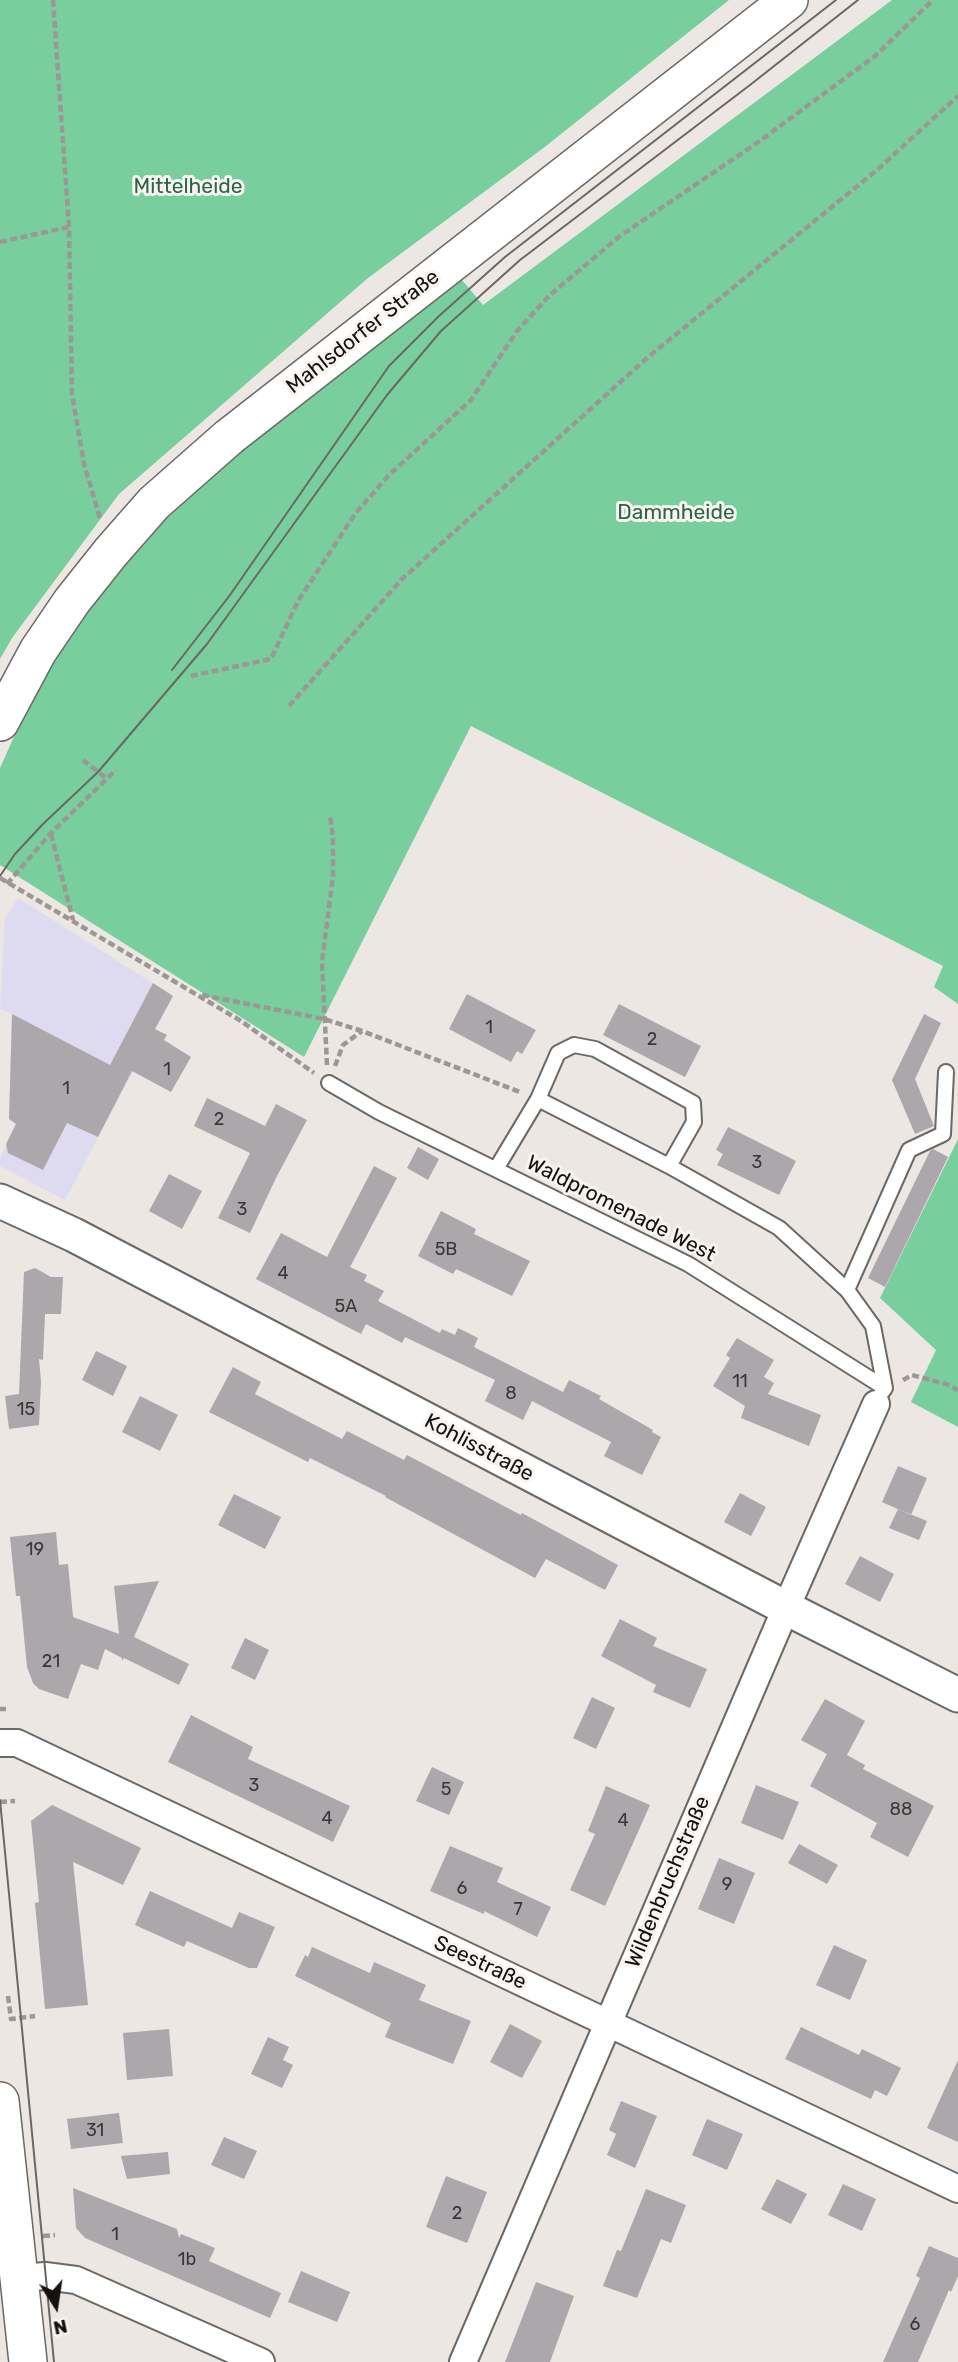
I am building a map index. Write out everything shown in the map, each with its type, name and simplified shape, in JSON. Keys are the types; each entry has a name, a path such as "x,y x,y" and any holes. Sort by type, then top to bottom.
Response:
{"main road":[{"name":"Mahlsdorfer Straße","path":"0,722 38,651 72,601 154,503 229,437 789,0"},
{"path":"0,2101 28,2362"}],"street":[{"name":"Kohlisstraße","path":"0,1201 75,1235 786,1608 958,1695"},
{"name":"Wildenbruchstraße","path":"463,2362 786,1608 880,1396"},
{"name":"Seestraße","path":"0,1743 17,1743 958,2189"},
{"path":"19,2278 45,2276 76,2280 261,2362"}],"lane":[{"path":"496,1169 538,1099 558,1053 574,1045 595,1049 693,1103 694,1122 669,1166"},
{"path":"847,1290 909,1150 943,1134 947,1072"},
{"name":"Waldpromenade West","path":"329,1083 379,1112 688,1264 880,1396"},
{"path":"538,1099 669,1166 779,1228 847,1290 873,1326 880,1396"}],"path":[{"path":"52,0 69,226 72,394 84,464 111,552"},
{"path":"191,676 271,659 298,601 355,514 388,476 471,400 517,331 550,295 620,236 757,143 875,56 933,0"},
{"path":"289,706 412,570 647,358 877,170 958,96"},
{"path":"0,242 69,226"},
{"path":"83,760 107,779"},
{"path":"8,884 51,833 116,769"},
{"path":"329,1083 322,962 333,876 330,815"},
{"path":"51,833 73,921"},
{"path":"0,878 241,1021 329,1083"},
{"path":"197,994 324,1019 538,1099"},
{"path":"329,1083 343,1045 362,1031"},
{"path":"880,1396 912,1375 958,1390"},
{"path":"0,1802 15,1801"},
{"path":"8,1996 10,2018 35,2016"}],"shaded area":[{"path":"18,898 173,996 65,1200 0,1166 0,1158 16,1124 9,1119 12,1014 0,1009 5,918"}],"green space":[{"name":"Mittelheide","path":"0,0 729,0 546,146 368,278 119,494 12,638 0,659"},
{"name":"Dammheide","path":"892,0 958,0 958,1004 934,987 943,966 471,726 304,1057 0,865 0,768 50,656 141,535 201,475 462,280 483,305"},
{"path":"958,1139 958,1427 911,1402 936,1350 880,1298"}],"building":[{"path":"153,983 173,996 155,1029 167,1035 164,1040 191,1057 171,1092 132,1071 98,1137 67,1123 43,1170 8,1153 6,1144 16,1124 9,1119 12,1014 110,1065"},
{"path":"467,994 536,1030 522,1054 517,1051 511,1062 449,1029"},
{"path":"619,1004 701,1046 685,1077 603,1035"},
{"path":"924,1014 941,1023 915,1079 934,1126 915,1134 892,1080"},
{"path":"207,1098 265,1126 276,1104 307,1120 250,1233 218,1218 250,1153 194,1126"},
{"path":"728,1127 796,1161 779,1195 717,1165 723,1154 716,1150"},
{"path":"418,1147 439,1159 428,1180 407,1168"},
{"path":"933,1149 948,1157 885,1287 868,1278"},
{"path":"374,1166 397,1178 350,1267 367,1275 364,1281 384,1291 378,1301 440,1333 442,1329 455,1335 458,1328 478,1338 474,1347 563,1392 569,1380 601,1396 599,1399 653,1430 652,1432 661,1437 642,1475 604,1456 611,1442 532,1401 523,1420 485,1401 495,1380 405,1337 402,1343 366,1324 361,1334 256,1279 281,1233 327,1257"},
{"path":"169,1174 202,1191 182,1229 149,1211"},
{"path":"441,1211 476,1229 474,1234 530,1261 512,1296 456,1269 453,1274 418,1256"},
{"path":"35,1268 51,1277 63,1277 61,1314 45,1314 43,1360 39,1359 39,1425 9,1429 5,1396 19,1394 24,1272"},
{"path":"737,1338 774,1360 764,1377 774,1383 768,1394 821,1415 809,1446 741,1418 745,1406 713,1386 730,1358 726,1355"},
{"path":"96,1351 127,1366 113,1396 82,1380"},
{"path":"233,1367 261,1382 255,1394 342,1439 347,1431 404,1460 407,1455 618,1565 605,1590 546,1559 535,1578 386,1496 310,1458 308,1462 209,1412"},
{"path":"140,1396 178,1415 160,1451 122,1432"},
{"path":"898,1466 927,1478 911,1515 882,1502"},
{"path":"740,1493 766,1507 751,1536 724,1522"},
{"path":"234,1494 281,1517 265,1549 218,1525"},
{"path":"898,1509 927,1521 919,1540 889,1528"},
{"path":"56,1532 59,1565 68,1564 73,1617 119,1634 114,1586 159,1581 134,1637 189,1664 179,1685 124,1658 122,1661 122,1658 105,1649 98,1670 81,1664 68,1699 39,1689 33,1683 27,1667 20,1596 16,1596 10,1537"},
{"path":"860,1556 894,1574 880,1602 845,1584"},
{"path":"620,1619 657,1638 653,1646 707,1669 690,1708 653,1692 656,1685 601,1656"},
{"path":"245,1638 269,1650 255,1680 231,1668"},
{"path":"592,1697 615,1708 596,1749 573,1738"},
{"path":"825,1699 865,1721 847,1755 865,1765 863,1769 934,1806 908,1857 870,1837 877,1823 810,1786 827,1754 801,1740"},
{"path":"191,1715 253,1747 248,1759 350,1806 333,1842 168,1762"},
{"path":"432,1767 464,1782 449,1815 416,1801"},
{"path":"756,1785 799,1802 783,1840 741,1823"},
{"path":"606,1786 650,1805 605,1906 570,1890 595,1834 588,1831"},
{"path":"52,1805 141,1848 123,1885 73,1862 88,2005 45,2009 35,1903 39,1902 31,1821"},
{"path":"799,1844 838,1865 827,1884 788,1863"},
{"path":"450,1846 503,1868 497,1882 551,1907 537,1937 484,1911 484,1914 430,1891"},
{"path":"719,1858 755,1873 734,1924 698,1909"},
{"path":"150,1891 232,1928 239,1912 275,1927 257,1968 249,1968 187,1941 184,1947 135,1925"},
{"path":"834,1945 867,1960 850,2000 816,1985"},
{"path":"312,1947 370,1973 374,1962 426,1985 419,2000 471,2021 453,2064 385,2037 391,2023 295,1976"},
{"path":"510,2024 542,2041 522,2078 490,2062"},
{"path":"801,2027 859,2055 862,2049 901,2068 887,2096 875,2090 871,2099 785,2059"},
{"path":"169,2029 173,2076 127,2080 123,2033"},
{"path":"268,2037 289,2047 283,2060 293,2065 282,2088 251,2074"},
{"path":"958,2060 958,2142 927,2128"},
{"path":"621,2101 657,2116 635,2168 607,2155 616,2134 609,2130"},
{"path":"119,2113 123,2143 71,2149 67,2119"},
{"path":"707,2119 743,2134 727,2170 692,2155"},
{"path":"224,2137 257,2151 244,2179 211,2165"},
{"path":"168,2152 170,2174 127,2179 121,2156"},
{"path":"446,2176 487,2192 467,2243 426,2227"},
{"path":"777,2179 807,2194 791,2224 761,2209"},
{"path":"843,2184 876,2199 862,2231 828,2215"},
{"path":"73,2188 177,2229 179,2238 181,2234 215,2248 209,2261 281,2293 270,2318 85,2238 76,2228"},
{"path":"646,2189 686,2205 671,2243 661,2239 637,2298 603,2286 617,2250 621,2251"},
{"path":"929,2246 958,2258 958,2276 951,2292 949,2290 918,2362 883,2362 920,2278 916,2276"},
{"path":"301,2271 350,2292 337,2322 288,2302"},
{"path":"536,2282 574,2296 550,2362 505,2362"}],"tram line":[{"path":"172,670 230,595 389,366 439,316 505,257 836,0"},
{"path":"0,876 15,854 43,824 98,772 207,644 387,395 441,331 520,260 858,0"},
{"path":"0,1800 54,2362"}]}
